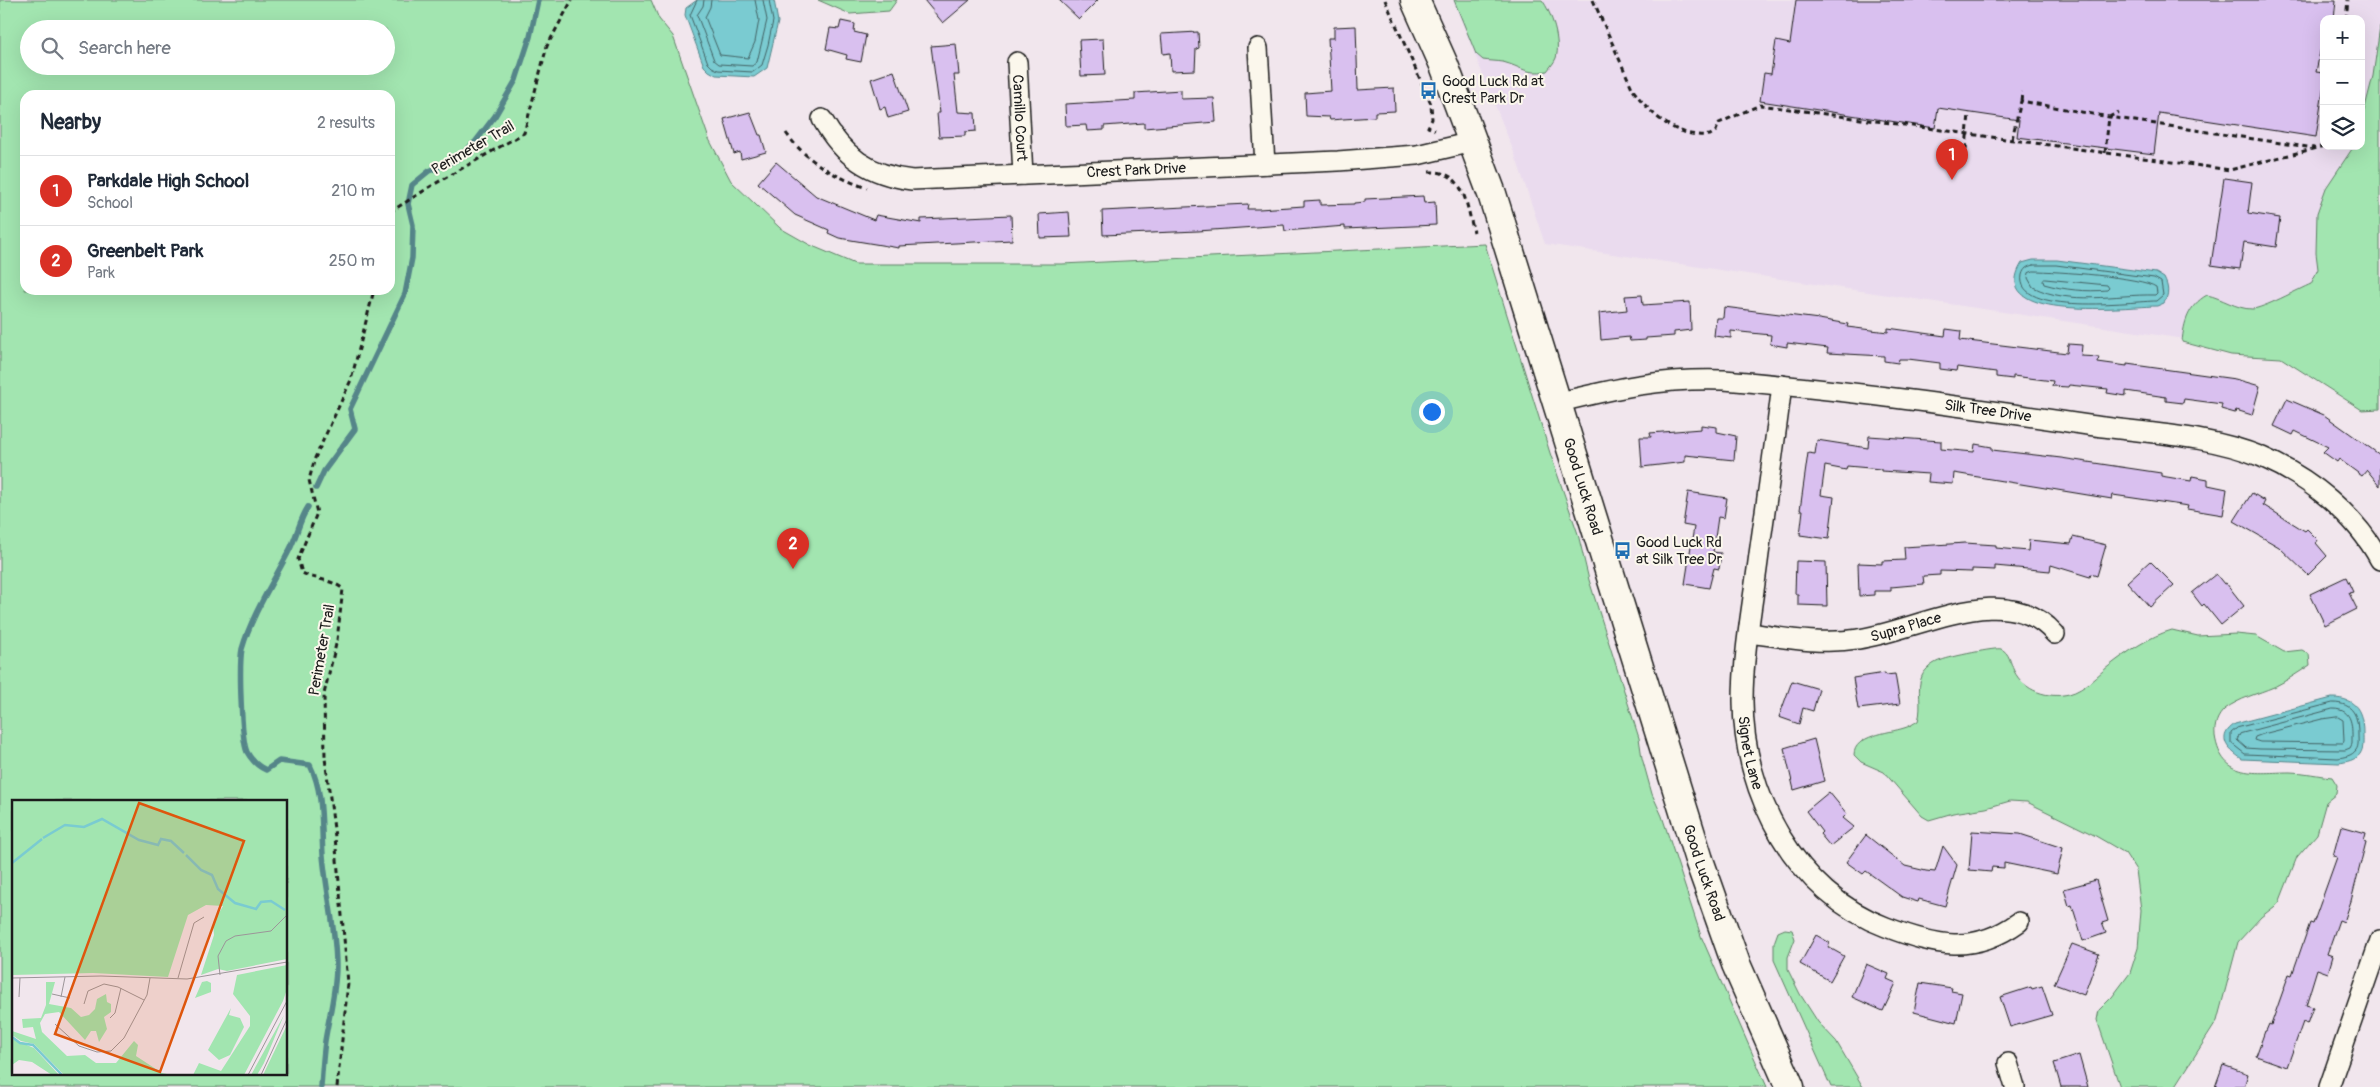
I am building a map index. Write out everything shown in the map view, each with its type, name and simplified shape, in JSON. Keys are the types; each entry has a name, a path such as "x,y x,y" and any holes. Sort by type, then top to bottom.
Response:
{"main road":[{"name":"Good Luck Road","path":"1415,0 1444,65 1492,194 1699,860 1736,964 1790,1087"}],"street":[{"path":"1258,48 1265,164"},
{"name":"Camillo Court","path":"1017,62 1023,175"},
{"name":"Crest Park Drive","path":"822,120 841,147 870,170 895,178 912,180 1417,155 1472,142"},
{"name":"Silk Tree Drive","path":"1556,403 1621,386 1657,381 1716,379 1977,409 2194,440 2238,449 2281,466 2317,489 2349,518 2365,537 2380,560"},
{"name":"Signet Lane","path":"1782,386 1744,670 1744,726 1751,762 1765,806 1776,830 1790,852 1809,874 1834,898 1880,925 1930,941 1952,945 1973,944 1998,935 2019,922"},
{"name":"Supra Place","path":"1748,633 1808,641 1858,640 1882,635 1960,612 1996,608 2023,611 2036,616 2055,634"},
{"path":"2329,1087 2380,940"},
{"path":"2008,1062 2015,1087"}],"path":[{"name":"Perimeter Trail","path":"395,209 433,184 524,133 547,46 572,0"},
{"path":"1385,0 1430,104 1432,119 1428,126 1435,130"},
{"path":"1593,0 1634,90 1652,113 1676,130 1695,135 1710,135 1716,131 1719,123 1760,105 2230,170 2320,147"},
{"path":"2346,15 2348,0"},
{"path":"2012,140 2022,92"},
{"path":"2021,101 2109,117 2316,148"},
{"path":"2109,117 2119,112"},
{"path":"1966,149 1969,113"},
{"path":"2104,153 2109,117"},
{"path":"1445,173 1448,167"},
{"name":"Perimeter Trail","path":"337,1087 348,983 335,837 325,758 324,694 337,640 343,588 336,583 315,579 302,572 298,560 317,513 309,480 315,458 351,380 373,295"}],"shaded area":[{"path":"1453,0 2380,0 2380,368 1545,244 1515,155"}],"green space":[{"path":"0,0 651,0 659,19 673,36 709,139 731,181 780,228 810,245 855,264 1062,264 1485,244 1550,453 1578,534 1589,580 1639,738 1642,758 1652,794 1662,816 1701,936 1767,1087 0,1087"},
{"path":"818,0 897,0 889,11 850,14"},
{"path":"1454,0 1542,0 1552,20 1556,36 1557,51 1554,62 1547,71 1534,72 1503,62 1483,60 1476,54"},
{"path":"2380,27 2380,409 2362,410 2281,358 2231,355 2182,342 2184,328 2191,309 2207,295 2246,309 2252,309 2311,284 2318,269 2316,253 2317,213 2326,188 2351,150 2365,150 2365,107 2373,76"},
{"path":"2172,630 2198,636 2236,634 2256,636 2284,652 2302,650 2309,654 2310,665 2288,680 2243,699 2225,709 2217,721 2215,736 2225,761 2233,767 2243,771 2295,772 2332,777 2337,785 2336,794 2326,802 2317,834 2297,857 2279,903 2261,917 2238,942 2217,1021 2175,1087 2120,1087 2097,1020 2099,1010 2112,997 2130,973 2138,948 2141,910 2136,870 2125,853 2094,835 2027,802 2010,801 1929,820 1922,816 1884,772 1861,762 1854,755 1856,748 1866,739 1906,727 1918,721 1920,681 1923,673 1939,661 1991,649 2001,649 2008,656 2018,678 2030,688 2045,694 2069,694 2080,689 2147,640"},
{"path":"1785,929 1792,930 1795,939 1788,957 1788,970 1800,994 1818,1022 1836,1041 1863,1087 1831,1087 1774,960 1774,943 1778,932"}],"water":[{"path":"697,0 774,0 778,22 767,68 754,77 716,75 709,71 704,66 685,15 686,8"},
{"path":"2033,260 2057,260 2156,273 2164,278 2166,282 2168,288 2167,297 2164,303 2157,306 2121,308 2067,307 2042,303 2024,295 2016,282 2022,263"},
{"path":"2332,698 2341,699 2353,704 2360,713 2363,726 2363,747 2360,754 2353,759 2339,763 2242,759 2226,743 2226,734 2235,724"}],"building":[{"path":"924,0 970,0 943,23"},
{"path":"1059,0 1098,0 1079,19"},
{"path":"1796,0 2336,0 2334,15 2320,15 2320,52 2316,72 2320,72 2320,110 2316,137 2159,113 2154,154 2017,137 2019,120 1938,108 1935,128 1760,101 1764,73 1771,74 1776,41 1790,44"},
{"path":"841,21 855,24 854,32 866,35 861,62 846,59 847,55 826,49 830,28 839,29"},
{"path":"1356,26 1358,90 1394,88 1395,111 1375,112 1375,117 1330,120 1329,117 1306,116 1305,93 1331,91 1328,38 1334,38 1334,27"},
{"path":"1198,32 1199,48 1196,49 1195,70 1171,71 1170,53 1163,54 1161,34"},
{"path":"1103,39 1105,75 1081,76 1079,40"},
{"path":"956,44 959,75 954,75 958,112 975,113 976,131 965,132 965,136 939,137 937,113 940,113 931,46"},
{"path":"894,71 908,112 888,118 885,107 880,109 871,79"},
{"path":"1181,90 1181,99 1214,98 1216,122 1144,128 1144,123 1104,126 1104,130 1087,131 1086,125 1066,126 1065,104 1135,100 1135,93"},
{"path":"750,112 759,135 761,135 766,152 741,159 740,152 734,154 724,119"},
{"path":"776,162 816,196 874,220 876,215 921,223 921,219 1011,215 1012,240 899,246 899,248 839,238 828,233 829,230 795,215 758,183"},
{"path":"2224,178 2252,182 2248,213 2280,218 2276,247 2244,242 2240,269 2211,265"},
{"path":"1423,196 1424,203 1435,202 1436,225 1345,229 1345,226 1285,231 1284,225 1103,235 1102,211 1248,204 1247,209 1259,209 1304,206 1304,201 1320,200 1320,205 1354,204 1365,202 1365,199"},
{"path":"1069,212 1071,237 1040,238 1039,214"},
{"path":"1642,295 1643,305 1690,302 1691,330 1674,332 1674,336 1646,338 1646,340 1630,341 1629,337 1601,340 1599,313 1627,310 1625,296"},
{"path":"1724,307 1819,319 1848,324 1847,327 1888,332 1888,328 1945,336 1946,329 1961,331 1960,340 2067,353 2068,344 2082,345 2081,356 2099,357 2098,362 2127,366 2127,364 2235,379 2260,386 2252,415 2236,410 2235,413 2221,409 2222,404 2184,399 2183,403 2166,401 2166,397 2126,391 2126,396 2107,393 2108,389 2069,385 2068,387 2052,386 2053,381 2013,376 2013,379 1996,377 1996,372 1957,367 1956,371 1940,369 1940,363 1899,359 1898,363 1884,361 1884,356 1827,353 1828,348 1787,343 1787,347 1770,344 1771,335 1731,331 1731,338 1714,336 1716,318 1723,318"},
{"path":"2287,399 2324,415 2380,455 2380,486 2367,470 2362,476 2339,459 2337,462 2323,452 2328,447 2295,431 2293,435 2274,426"},
{"path":"1701,425 1717,427 1717,432 1736,436 1734,460 1685,455 1685,462 1642,467 1640,437 1651,437 1650,433 1701,429"},
{"path":"1869,436 1941,441 1941,449 1974,452 1975,444 1992,447 1992,450 2161,473 2161,476 2191,481 2192,476 2208,479 2208,485 2227,489 2223,515 2187,509 2188,506 2113,495 2112,499 1954,473 1953,484 1928,482 1929,474 1881,471 1881,469 1847,466 1846,470 1825,466 1821,495 1834,497 1829,539 1800,535 1803,510 1800,510 1808,453 1815,454 1817,440 1868,448"},
{"path":"1688,492 1727,498 1724,518 1718,517 1713,552 1721,553 1719,569 1714,568 1709,588 1685,584 1694,527 1683,525"},
{"path":"2252,493 2265,501 2263,505 2305,531 2307,529 2318,540 2316,543 2327,556 2308,575 2279,547 2234,521"},
{"path":"2073,537 2106,545 2097,576 2091,574 2090,577 2051,565 2050,571 1995,566 1995,570 1972,569 1972,572 1940,571 1940,575 1923,576 1924,584 1891,587 1891,591 1874,591 1874,595 1859,596 1858,563 1882,564 1882,561 1905,560 1904,547 1965,543 1996,545 1996,548 2028,551 2029,540 2071,544"},
{"path":"1796,561 1826,562 1827,606 1798,605 1798,594 1795,594"},
{"path":"2150,561 2174,585 2150,607 2127,582"},
{"path":"2216,574 2224,584 2226,583 2244,606 2221,625 2204,604 2202,606 2192,593"},
{"path":"2346,577 2353,592 2349,593 2357,609 2325,625 2310,594"},
{"path":"1885,673 1886,675 1895,674 1900,704 1858,709 1853,678"},
{"path":"1792,681 1819,689 1813,711 1803,708 1799,724 1779,717"},
{"path":"1814,739 1824,781 1794,790 1784,748"},
{"path":"1829,792 1847,814 1843,818 1854,827 1830,846 1806,811"},
{"path":"2341,826 2366,833 2364,841 2366,842 2344,922 2339,920 2327,954 2333,956 2328,973 2317,969 2306,1005 2313,1007 2307,1024 2303,1022 2287,1067 2256,1056 2265,1031 2269,1024 2271,1025 2289,974 2292,975 2310,923 2313,924 2337,857 2333,856"},
{"path":"1972,831 2020,834 2063,848 2057,874 2004,863 2004,868 1992,867 1991,872 1969,870"},
{"path":"1866,835 1905,866 1926,871 1935,872 1943,846 1957,865 1945,906 1919,899 1918,902 1902,897 1866,871 1863,874 1846,862"},
{"path":"2096,880 2108,921 2102,923 2106,933 2083,941 2072,905 2069,906 2064,889"},
{"path":"1816,935 1830,943 1828,947 1844,956 1830,981 1800,964"},
{"path":"2072,944 2099,954 2084,995 2054,984"},
{"path":"1866,964 1889,974 1887,979 1896,983 1883,1011 1852,997"},
{"path":"1920,983 1952,988 1951,991 1962,993 1956,1023 1914,1012"},
{"path":"2042,986 2052,1015 2010,1027 2000,997 2031,987 2032,989"},
{"path":"2079,1055 2088,1087 2061,1087 2054,1063"},
{"path":"2223,1065 2248,1074 2244,1087 2215,1087"}],"waterway":[{"path":"316,488 324,471 355,429 350,409 405,294 412,258 413,225 408,204 412,185 429,171 456,160 476,141 495,116 516,80 530,37 538,0"},
{"path":"308,507 290,549 257,610 246,636 241,657 241,685 243,733 247,752 251,758 257,765 266,770 279,761 310,765 318,787 323,855 336,966 334,995 324,1047 321,1087"}],"place":[{"name":"Good Luck Rd at Crest Park Dr","path":"1428,90"},
{"name":"Parkdale High School","path":"1952,180"},
{"name":"Good Luck Rd at Silk Tree Dr","path":"1622,551"},
{"name":"Greenbelt Park","path":"793,569"}]}
